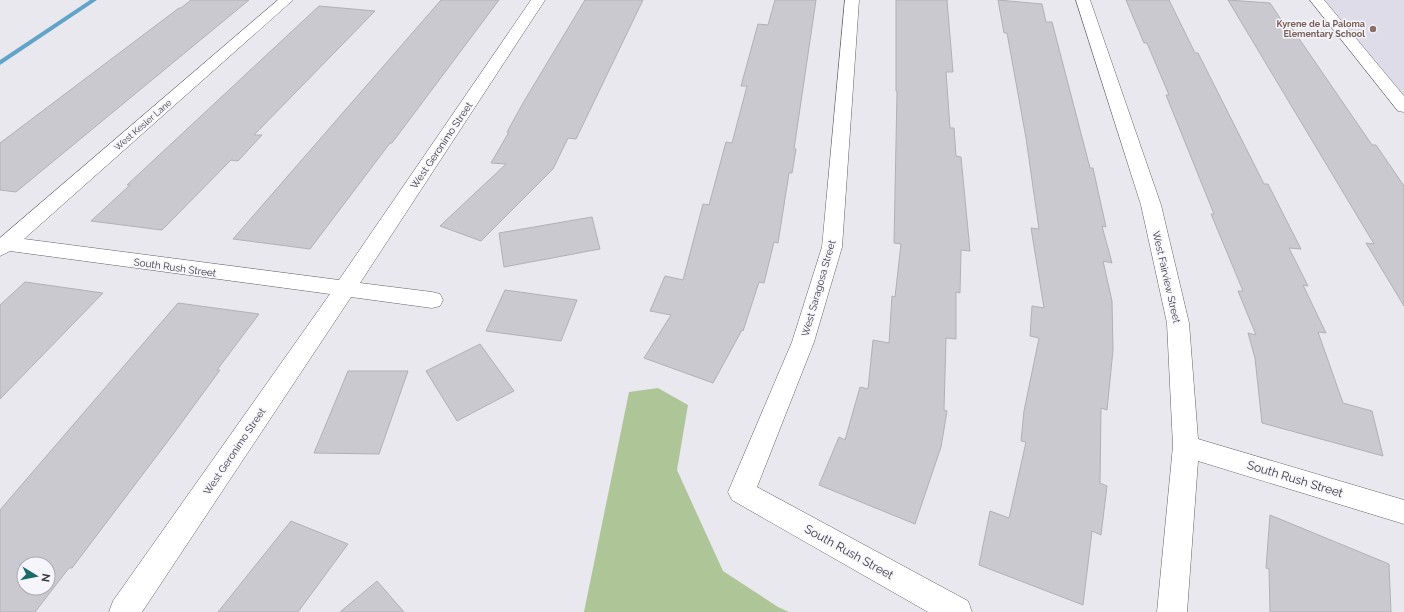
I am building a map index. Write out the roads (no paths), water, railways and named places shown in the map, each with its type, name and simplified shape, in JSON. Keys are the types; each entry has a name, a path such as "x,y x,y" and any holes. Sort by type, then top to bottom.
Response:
{"street":[{"name":"West Kesler Lane","path":"3,247 286,0"},
{"name":"West Geronimo Street","path":"124,612 344,290 538,0"},
{"name":"West Saragosa Street","path":"741,492 803,342 832,246 852,0"},
{"name":"West Fairview Street","path":"1083,0 1151,206 1178,323 1186,446 1172,612"},
{"path":"1317,0 1404,107"},
{"name":"South Rush Street","path":"3,247 344,290"},
{"path":"344,290 432,300"},
{"name":"South Rush Street","path":"1186,446 1404,512"},
{"name":"South Rush Street","path":"741,492 957,612"}],"waterway":[{"path":"0,63 94,0"}],"place":[{"name":"Kyrene de la Paloma Elementary School","path":"1373,29"}]}
